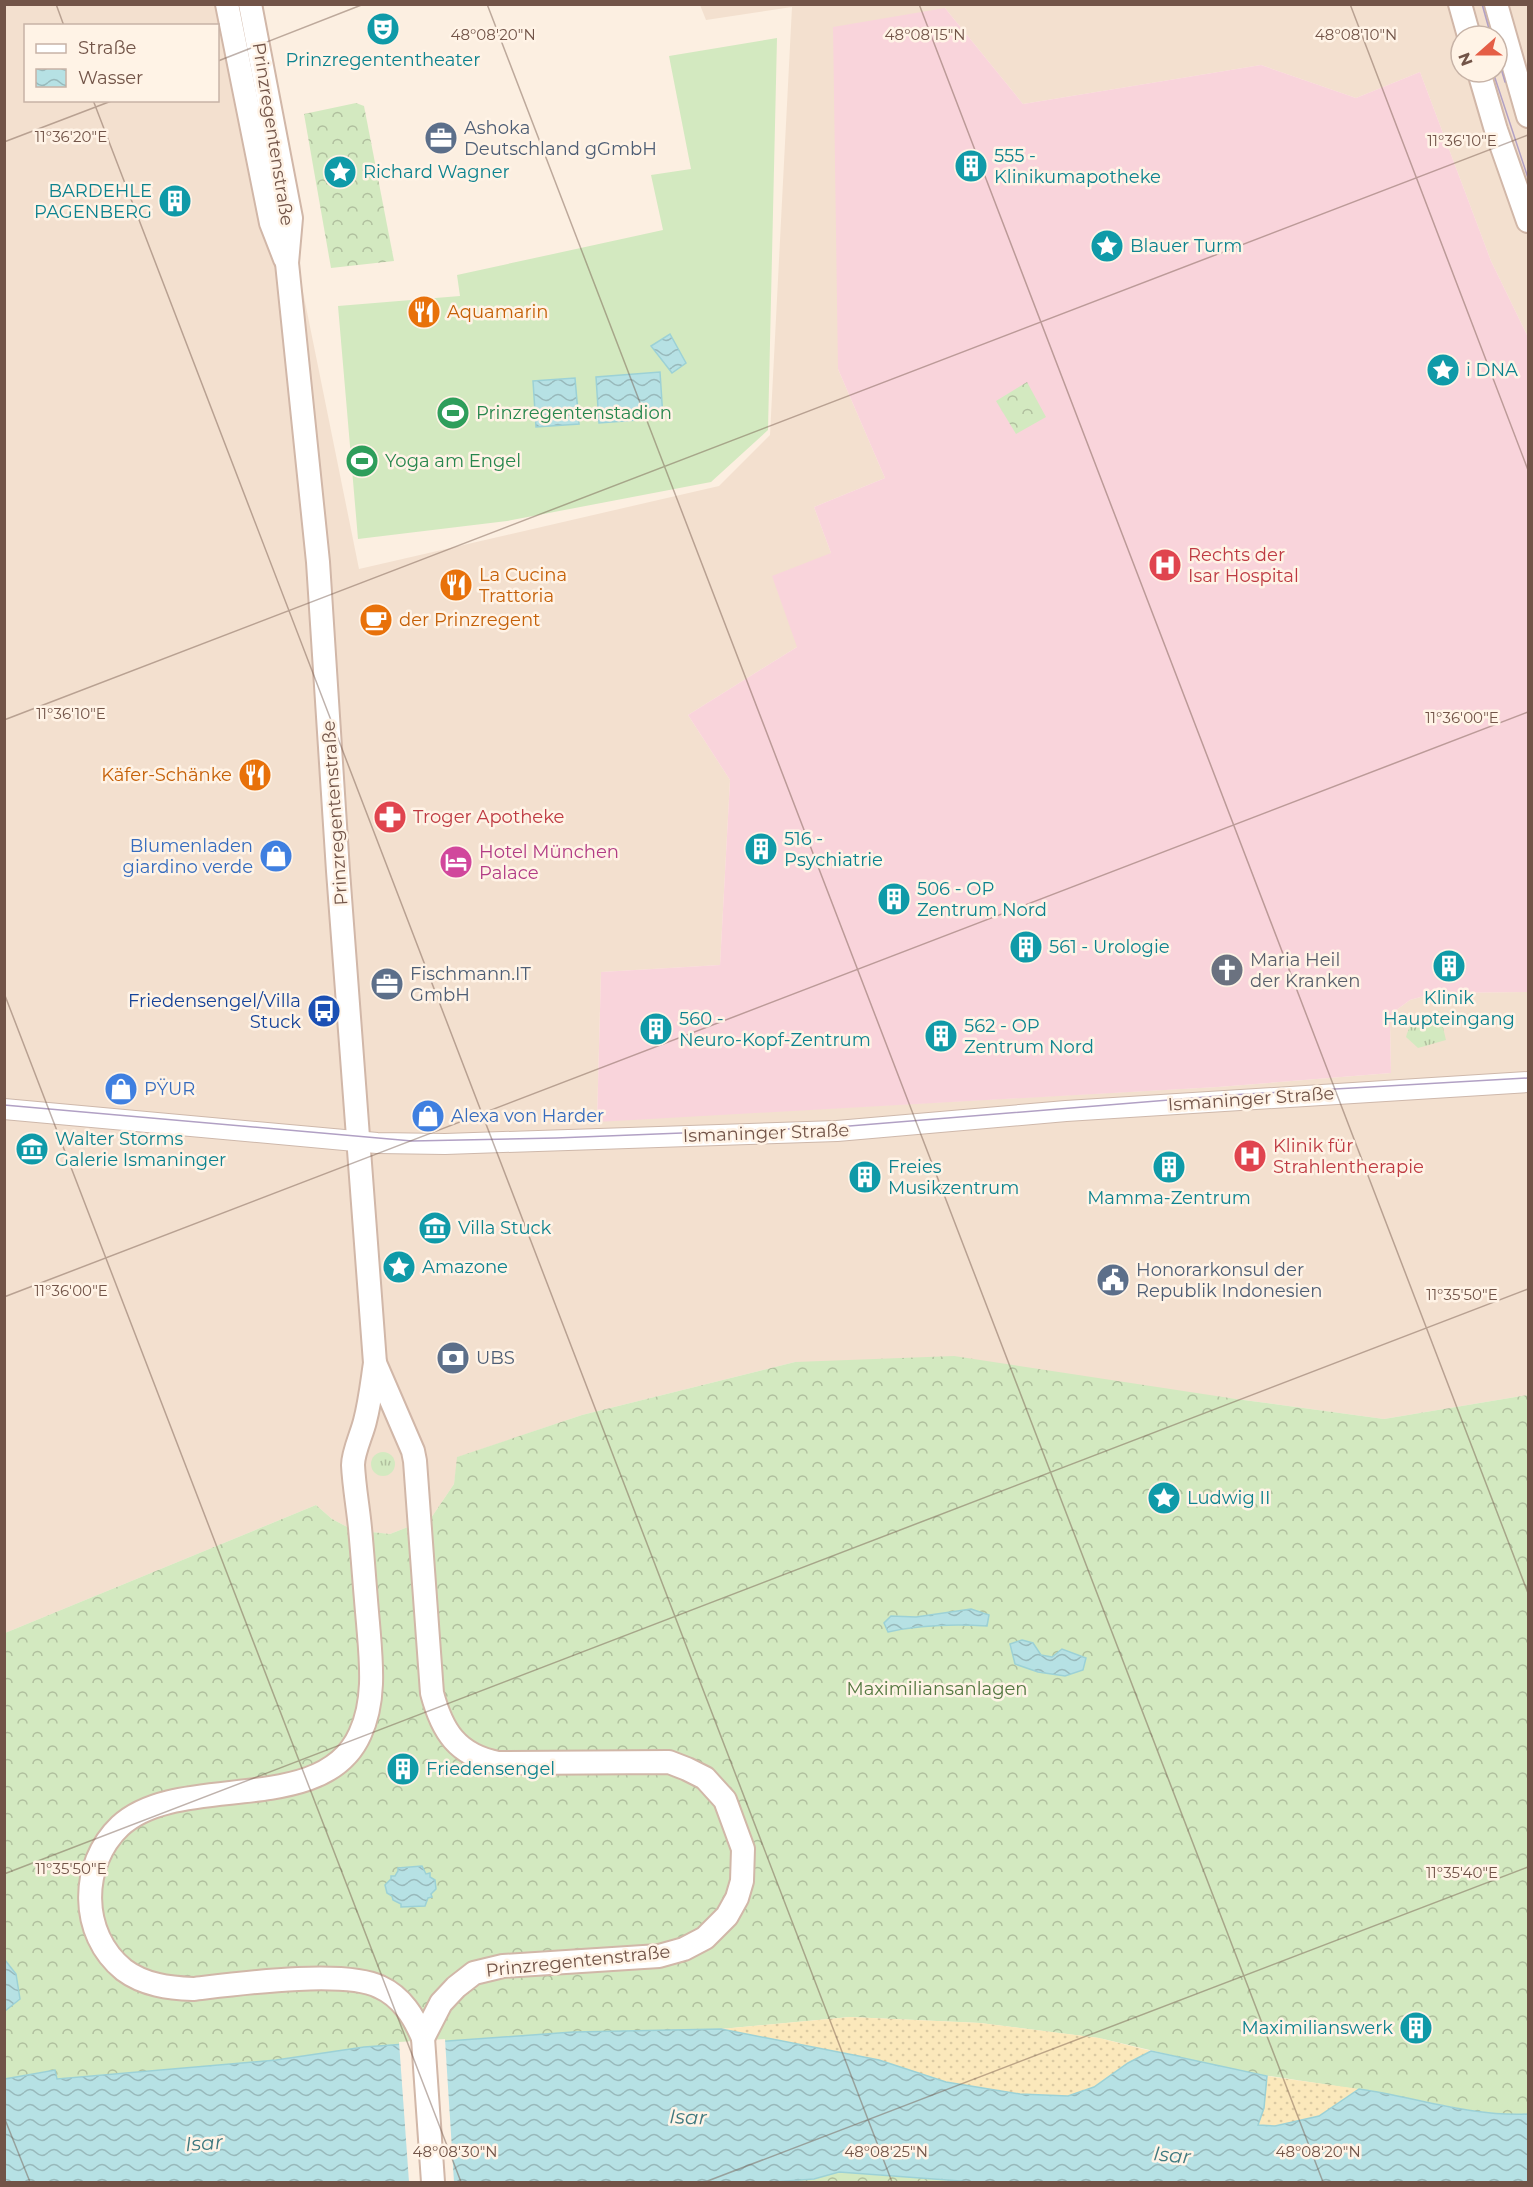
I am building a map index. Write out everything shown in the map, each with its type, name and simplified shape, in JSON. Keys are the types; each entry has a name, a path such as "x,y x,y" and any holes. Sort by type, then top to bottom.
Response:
{"main road":[{"name":"Prinzregentenstraße","path":"226,4 271,223 287,263"},
{"name":"Prinzregentenstraße","path":"250,4 291,218 287,263 318,562 375,1363 367,1413 354,1460 371,1666 370,1701 366,1722 355,1746 335,1766 310,1779 169,1803 140,1811 107,1841 97,1858 90,1882 89,1898 96,1931 111,1957 125,1970 149,1983 193,1989 292,1981 358,1980 380,1986 397,1997 413,2017 423,2038"},
{"path":"1460,4 1466,24"},
{"path":"1496,4 1528,116"},
{"path":"1483,84 1528,221"},
{"name":"Prinzregentenstraße","path":"375,1363 413,1451 415,1461 432,1693 438,1714 449,1735 474,1756 498,1762 669,1762 705,1778 725,1800 743,1849 742,1881 737,1899 727,1916 705,1938 684,1949 659,1956 503,1966 474,1973 441,2003 423,2038"},
{"path":"423,2038 433,2182"}],"street":[{"name":"Ismaninger Straße","path":"4,1109 358,1142 412,1145 525,1143 837,1131 1066,1111 1528,1082"}],"shaded area":[{"path":"5,5 245,5 359,569 719,486 770,435 792,7 706,20 700,5 1528,5 1528,337 1491,261 1420,72 1356,98 1261,65 1023,104 945,8 838,369 885,478 814,507 831,553 797,647 688,715 730,780 720,965 601,972 597,1121 1218,1087 1391,1073 1390,1021 1395,1011 1410,1000 1435,993 1528,992 1528,1395 1384,1419 1236,1399 795,1362 582,1415 458,1457 454,1484 431,1518 390,1534 353,1530 332,1519 316,1505 5,1633"},
{"name":"Rechts der Isar Hospital","path":"945,8 1023,104 1261,65 1356,98 1420,72 1491,261 1528,337 1528,992 1435,993 1410,1000 1395,1011 1390,1021 1391,1073 1218,1087 597,1122 601,972 720,965 730,780 688,715 797,647 772,576 831,553 814,507 885,478 838,369 833,27"}],"green space":[{"path":"777,38 768,430 711,482 507,521 358,539 338,306 460,296 457,275 663,230 651,175 691,169 669,56"},
{"path":"356,103 364,106 394,261 331,268 304,114"},
{"path":"1027,382 1046,417 1016,434 996,401"},
{"path":"1439,1011 1446,1040 1418,1048 1406,1037 1410,1027 1422,1016"},
{"name":"Maximiliansanlagen","path":"954,1356 1384,1419 1528,1395 1528,2114 1509,2115 1468,2110 1382,2093 1243,2072 1099,2038 980,2023 850,2017 721,2029 573,2032 364,2047 276,2060 56,2079 54,2070 5,2079 5,1633 316,1505 332,1519 353,1530 390,1534 431,1518 454,1484 457,1457 582,1415 795,1362"},
{"path":"383,1452 392,1455 395,1464 392,1473 383,1476 374,1473 371,1464 374,1455"},
{"path":"839,2172 974,2182 773,2182 814,2179"}],"sand":[{"path":"850,2017 980,2023 1099,2038 1151,2051 1128,2063 1094,2087 1068,2096 1020,2094 946,2082 879,2060 721,2029"},
{"path":"1267,2076 1359,2089 1319,2116 1275,2126 1257,2125 1264,2108"}],"water":[{"path":"670,334 686,363 672,373 651,346"},
{"path":"660,372 663,418 599,423 596,377"},
{"path":"575,378 579,424 536,427 533,381"},
{"path":"971,1609 989,1615 987,1626 937,1626 888,1632 884,1623 891,1616 916,1617"},
{"path":"1022,1640 1033,1643 1041,1655 1052,1657 1062,1649 1086,1658 1083,1670 1065,1676 1038,1672 1015,1664 1010,1644"},
{"path":"422,1866 426,1874 430,1873 430,1877 435,1880 436,1889 431,1894 432,1897 428,1898 425,1906 401,1907 401,1904 387,1893 385,1885 391,1876 395,1876 398,1868"},
{"path":"5,1960 16,1974 20,1999 5,2011"},
{"name":"Isar","path":"721,2029 879,2060 946,2082 1020,2094 1068,2096 1094,2087 1128,2063 1151,2051 1267,2076 1264,2108 1258,2125 1275,2126 1319,2116 1359,2089 1465,2110 1528,2114 1528,2182 974,2182 839,2172 814,2179 773,2182 5,2182 5,2079 55,2070 57,2079 276,2060 364,2047 573,2032"}],"pier":[{"path":"445,2039 454,2182 409,2182 399,2042"}],"tram line":[{"path":"1482,4 1488,24"},
{"path":"1497,84 1528,178"},
{"path":"4,1105 412,1141 837,1127 1230,1095 1528,1078"}],"place":[{"name":"Prinzregententheater","path":"383,29"},
{"name":"Ashoka Deutschland gGmbH","path":"441,138"},
{"name":"555 - Klinikumapotheke","path":"971,166"},
{"name":"Richard Wagner","path":"340,172"},
{"name":"BARDEHLE PAGENBERG","path":"175,201"},
{"name":"Blauer Turm","path":"1107,246"},
{"name":"Aquamarin","path":"424,312"},
{"name":"i DNA","path":"1443,370"},
{"name":"Prinzregentenstadion","path":"453,413"},
{"name":"Yoga am Engel","path":"362,461"},
{"name":"Rechts der Isar Hospital","path":"1165,565"},
{"name":"La Cucina Trattoria","path":"456,585"},
{"name":"der Prinzregent","path":"376,620"},
{"name":"Käfer-Schänke","path":"255,775"},
{"name":"Troger Apotheke","path":"390,817"},
{"name":"516 - Psychiatrie","path":"761,849"},
{"name":"Blumenladen giardino verde","path":"276,856"},
{"name":"Hotel München Palace","path":"456,862"},
{"name":"506 - OP Zentrum Nord","path":"894,899"},
{"name":"561 - Urologie","path":"1026,947"},
{"name":"Klinik Haupteingang","path":"1449,966"},
{"name":"Maria Heil der Kranken","path":"1227,970"},
{"name":"Fischmann.IT GmbH","path":"387,984"},
{"name":"Friedensengel/Villa Stuck","path":"324,1011"},
{"name":"560 - Neuro-Kopf-Zentrum","path":"656,1029"},
{"name":"562 - OP Zentrum Nord","path":"941,1036"},
{"name":"PŸUR","path":"121,1089"},
{"name":"Alexa von Harder","path":"428,1116"},
{"name":"Walter Storms Galerie Ismaninger","path":"32,1149"},
{"name":"Klinik für Strahlentherapie","path":"1250,1156"},
{"name":"Mamma-Zentrum","path":"1169,1167"},
{"name":"Freies Musikzentrum","path":"865,1177"},
{"name":"Villa Stuck","path":"435,1228"},
{"name":"Amazone","path":"399,1267"},
{"name":"Honorarkonsul der Republik Indonesien","path":"1113,1280"},
{"name":"UBS","path":"453,1358"},
{"name":"Ludwig II","path":"1164,1498"},
{"name":"Friedensengel","path":"403,1769"},
{"name":"Maximilianswerk","path":"1416,2028"}]}
